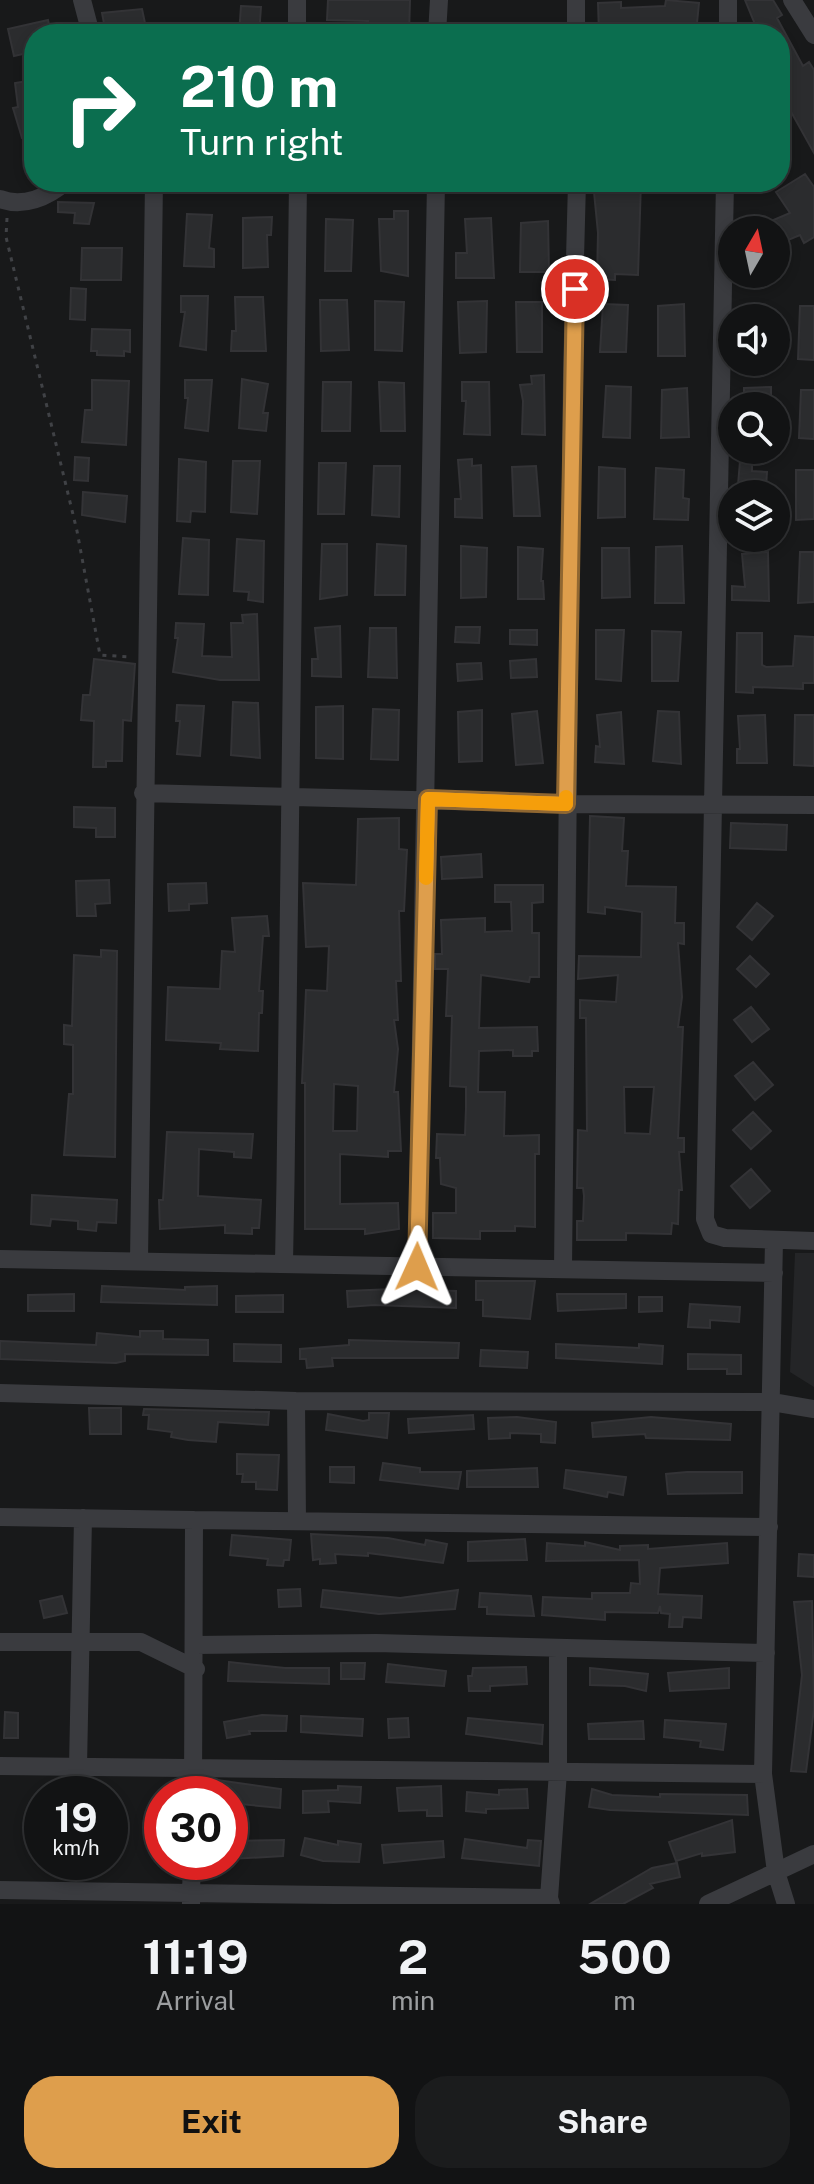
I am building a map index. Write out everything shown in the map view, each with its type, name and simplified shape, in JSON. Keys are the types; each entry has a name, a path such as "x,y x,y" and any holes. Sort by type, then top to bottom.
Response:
{"street":[{"path":"82,0 88,24"},
{"path":"297,0 297,24"},
{"path":"438,24 439,0"},
{"path":"576,0 576,24"},
{"path":"728,0 728,24"},
{"path":"792,0 814,35"},
{"path":"4,200 51,195 54,192"},
{"path":"139,1260 143,793 154,192"},
{"path":"284,1263 293,795 292,582 298,192"},
{"path":"417,1267 428,799 436,192"},
{"path":"563,1269 566,804 577,192"},
{"path":"725,192 710,804 705,1219 711,1234 725,1238 814,1241"},
{"path":"143,793 566,804 814,805"},
{"path":"774,1241 763,1774 776,1872 786,1904"},
{"path":"0,1259 774,1273"},
{"path":"0,1393 296,1401 772,1402 814,1409"},
{"path":"296,1401 297,1521"},
{"path":"0,1517 769,1527"},
{"path":"78,1767 83,1641 83,1518"},
{"path":"194,1520 194,1776"},
{"path":"0,1642 141,1642 196,1669"},
{"path":"196,1645 376,1643 766,1653"},
{"path":"0,1890 191,1898 550,1901 558,1772 558,1648"},
{"path":"0,1766 763,1774"},
{"path":"708,1904 814,1854"}],"path":[{"path":"4,200 6,237 77,531 100,655 147,657"}],"shaded area":[{"path":"795,1253 814,1253 814,1387 790,1372"}],"building":[{"path":"328,0 410,0 409,24 327,20"},
{"path":"666,0 699,3 697,24 599,24 598,3 621,2 621,8 665,6"},
{"path":"745,0 773,0 782,15 777,18 780,24 755,24"},
{"path":"241,6 261,7 260,24 240,24"},
{"path":"142,9 145,24 104,24 102,13"},
{"path":"24,25 24,54 14,56 8,29"},
{"path":"790,42 803,66 809,62 814,70 814,153 790,110"},
{"path":"24,82 24,138 13,108 18,107 15,83"},
{"path":"805,174 814,187 814,237 804,243 800,235 790,239 790,216 783,216 790,213 776,192 790,192 790,183"},
{"path":"594,192 641,192 638,275 615,274 615,280 597,279 598,233"},
{"path":"58,202 94,203 89,224 74,223 75,213 58,212"},
{"path":"394,211 408,211 408,276 381,271 379,219 394,219"},
{"path":"187,214 212,215 209,248 214,249 214,267 184,266"},
{"path":"272,217 271,235 267,235 268,267 243,268 243,218"},
{"path":"491,218 494,278 456,278 456,253 467,253 465,219"},
{"path":"326,219 353,220 351,271 325,271"},
{"path":"548,221 549,272 520,272 521,223"},
{"path":"82,248 122,248 121,280 81,280"},
{"path":"71,288 86,289 85,320 70,319"},
{"path":"181,296 208,296 206,350 180,346 185,312 181,312"},
{"path":"235,297 263,297 266,351 231,351 232,331 236,331"},
{"path":"320,300 347,300 349,350 321,351"},
{"path":"375,301 404,302 402,351 375,350"},
{"path":"487,301 486,352 460,353 458,302"},
{"path":"516,302 542,302 542,352 517,352"},
{"path":"603,304 628,305 626,352 600,352"},
{"path":"684,304 685,356 658,356 658,306"},
{"path":"800,306 814,306 814,360 798,359"},
{"path":"92,329 130,330 130,352 124,351 124,356 97,355 97,351 91,351"},
{"path":"544,375 545,435 522,434 520,385 532,384 531,376"},
{"path":"242,379 268,384 263,413 268,413 266,431 239,428"},
{"path":"92,380 129,381 126,445 82,442 85,410 92,410"},
{"path":"185,380 212,380 208,431 185,428 188,398 185,398"},
{"path":"323,382 351,382 350,431 322,431"},
{"path":"379,382 404,383 405,431 381,431"},
{"path":"462,382 489,382 490,435 464,434 466,401 462,401"},
{"path":"606,386 631,387 630,438 603,437"},
{"path":"771,387 771,392 744,392 744,388"},
{"path":"687,388 689,437 661,438 662,390"},
{"path":"801,390 814,390 814,439 799,438"},
{"path":"75,457 89,458 88,481 74,480"},
{"path":"179,459 206,462 205,512 191,511 190,522 177,521"},
{"path":"472,459 472,466 481,465 482,518 455,517 455,499 461,499 458,460"},
{"path":"233,461 260,461 257,514 231,512"},
{"path":"319,463 346,463 344,514 318,514"},
{"path":"740,464 752,464 752,471 767,472 766,480 738,480"},
{"path":"374,466 400,466 399,517 372,515"},
{"path":"536,466 540,516 514,516 512,467"},
{"path":"599,467 625,469 625,517 598,518"},
{"path":"656,468 684,470 683,498 689,499 688,520 654,519"},
{"path":"796,470 814,470 814,519 796,520"},
{"path":"83,492 127,496 125,522 82,515"},
{"path":"183,538 209,540 208,595 179,594"},
{"path":"237,539 264,541 263,602 248,600 249,592 234,591"},
{"path":"322,544 347,544 347,595 320,599"},
{"path":"377,544 406,546 405,595 375,595"},
{"path":"461,546 487,548 486,597 461,598"},
{"path":"682,546 684,603 655,603 656,547"},
{"path":"518,547 543,549 541,581 544,599 518,599"},
{"path":"602,548 629,548 630,597 602,598"},
{"path":"768,552 769,601 732,600 732,586 745,587 742,554"},
{"path":"800,552 814,552 814,602 798,603"},
{"path":"257,614 259,680 220,680 173,672 178,638 175,638 176,623 204,624 202,656 232,657 231,623 243,623 242,615"},
{"path":"340,626 341,677 312,676 312,659 318,659 315,628"},
{"path":"456,627 480,627 479,643 455,642"},
{"path":"370,628 396,628 397,678 368,677"},
{"path":"510,630 537,630 537,645 510,644"},
{"path":"596,630 624,630 621,681 596,679"},
{"path":"652,631 681,632 678,681 652,681"},
{"path":"737,633 762,633 762,665 766,667 793,666 795,636 814,637 814,683 803,683 803,689 753,687 753,693 736,692"},
{"path":"94,659 135,664 131,721 123,720 122,761 106,761 106,767 93,767 94,721 81,720 83,695 90,695"},
{"path":"536,659 537,677 511,678 510,661"},
{"path":"481,663 482,679 458,681 457,664"},
{"path":"233,702 258,703 260,758 231,755"},
{"path":"177,705 204,706 200,756 177,754 180,721 176,721"},
{"path":"343,706 343,759 316,758 316,707"},
{"path":"373,709 399,710 398,760 371,759"},
{"path":"482,710 482,761 459,762 458,712"},
{"path":"537,711 543,763 516,765 512,714"},
{"path":"658,711 679,712 681,764 653,761"},
{"path":"621,712 624,764 595,762 596,746 600,747 597,715"},
{"path":"765,715 767,763 737,763 737,749 740,749 738,716"},
{"path":"795,715 814,715 814,766 794,765"},
{"path":"74,807 115,808 115,837 96,837 96,828 74,827"},
{"path":"590,816 624,818 622,851 628,851 626,886 676,887 675,923 684,923 684,944 678,943 682,997 678,1027 683,1027 678,1138 684,1138 684,1152 679,1152 682,1190 679,1190 678,1224 672,1223 671,1234 626,1233 626,1240 577,1240 577,1221 583,1221 584,1196 583,1188 577,1188 578,1130 587,1131 586,1018 580,1018 580,1000 616,1002 618,975 578,979 579,956 641,957 642,912 605,907 605,914 588,912","holes":["624,1087 654,1087 650,1134 625,1133"]},
{"path":"399,818 399,849 407,850 404,911 399,911 401,981 396,981 398,1020 394,1020 398,1049 394,1092 398,1092 401,1151 388,1151 388,1157 340,1154 340,1204 398,1203 399,1229 365,1234 365,1229 305,1229 305,1083 302,1083 306,990 327,991 329,946 306,947 303,883 356,885 358,819","holes":["334,1084 358,1086 357,1131 333,1131"]},
{"path":"731,823 787,825 786,850 730,848"},
{"path":"481,854 482,877 442,879 441,857"},
{"path":"109,880 110,903 95,904 96,916 77,916 76,881"},
{"path":"206,883 207,903 189,904 189,910 169,911 168,884"},
{"path":"495,885 543,885 543,902 532,903 532,933 539,933 539,977 530,977 529,982 481,975 479,1028 537,1027 538,1051 532,1051 532,1056 513,1056 513,1050 479,1051 478,1092 505,1092 504,1136 539,1135 539,1154 535,1154 535,1227 515,1226 515,1231 480,1231 480,1239 433,1238 433,1213 456,1213 456,1188 441,1184 440,1158 436,1158 437,1134 465,1135 466,1108 466,1087 450,1086 452,1016 446,1016 448,969 435,969 435,954 442,954 441,920 485,918 485,932 512,931 511,902 495,902"},
{"path":"757,903 773,916 752,940 737,927"},
{"path":"267,916 269,936 263,936 258,1051 220,1049 221,1043 166,1040 168,987 220,989 222,951 235,952 232,918"},
{"path":"101,950 117,951 115,1157 64,1155 69,1094 73,1094 73,1045 64,1044 64,1025 72,1026 74,955 101,957"},
{"path":"750,956 769,974 756,987 737,969"},
{"path":"751,1007 769,1029 752,1042 734,1020"},
{"path":"753,1062 773,1085 755,1100 735,1076"},
{"path":"753,1112 771,1131 751,1149 733,1130"},
{"path":"167,1132 253,1134 251,1158 234,1157 234,1152 199,1149 198,1196 261,1200 259,1228 252,1228 252,1234 225,1233 225,1225 160,1229 159,1200 163,1200"},
{"path":"751,1169 770,1191 750,1208 731,1186"},
{"path":"32,1195 117,1200 116,1223 97,1222 96,1231 78,1229 78,1221 51,1219 50,1226 31,1224"},
{"path":"476,1281 535,1281 530,1319 483,1316 483,1300 476,1300"},
{"path":"102,1286 185,1290 185,1287 217,1286 217,1305 101,1302"},
{"path":"347,1291 456,1291 456,1308 348,1307"},
{"path":"74,1294 74,1311 28,1311 28,1295"},
{"path":"557,1294 626,1294 626,1308 558,1311"},
{"path":"283,1295 283,1312 236,1312 236,1296"},
{"path":"639,1297 662,1297 662,1311 639,1312"},
{"path":"690,1304 740,1307 739,1322 710,1320 710,1328 688,1327"},
{"path":"140,1331 163,1331 163,1339 208,1340 208,1355 125,1354 125,1361 116,1363 0,1359 0,1341 96,1345 97,1333 140,1337"},
{"path":"349,1340 459,1343 458,1358 332,1358 333,1366 307,1368 306,1359 300,1359 300,1349 349,1345"},
{"path":"234,1344 281,1345 281,1362 234,1361"},
{"path":"556,1344 639,1348 639,1344 663,1346 662,1364 556,1358"},
{"path":"481,1350 528,1352 527,1368 480,1366"},
{"path":"688,1354 741,1355 741,1374 727,1374 727,1369 688,1369"},
{"path":"89,1408 121,1408 121,1434 90,1434"},
{"path":"144,1409 269,1412 268,1425 218,1422 216,1442 171,1437 172,1432 148,1429 149,1415 143,1415"},
{"path":"369,1413 389,1413 387,1438 326,1430 328,1414 363,1421 369,1420"},
{"path":"473,1415 474,1429 409,1433 408,1419"},
{"path":"517,1417 556,1422 555,1443 541,1442 541,1434 510,1433 510,1438 489,1439 488,1418"},
{"path":"651,1417 731,1424 730,1440 646,1438 645,1434 593,1437 592,1423"},
{"path":"237,1454 279,1455 277,1490 256,1489 256,1482 242,1482 243,1474 237,1474"},
{"path":"383,1463 420,1468 420,1472 461,1472 458,1489 380,1480"},
{"path":"330,1467 354,1467 354,1483 330,1482"},
{"path":"537,1468 538,1487 467,1487 467,1471"},
{"path":"566,1470 626,1477 623,1495 608,1492 607,1497 564,1488"},
{"path":"742,1472 742,1493 668,1494 666,1474"},
{"path":"311,1534 388,1538 425,1545 426,1540 447,1544 443,1563 368,1553 368,1556 335,1554 336,1563 320,1564 320,1559 313,1560"},
{"path":"232,1535 291,1540 289,1560 284,1560 283,1566 267,1565 268,1559 230,1555"},
{"path":"525,1539 527,1560 468,1561 468,1542"},
{"path":"585,1542 620,1550 620,1546 648,1545 648,1549 727,1543 728,1563 660,1568 658,1594 702,1596 701,1618 683,1617 682,1627 669,1627 670,1614 661,1613 660,1606 658,1613 605,1612 605,1620 542,1615 543,1597 592,1599 592,1593 630,1593 631,1583 640,1584 639,1560 546,1561 547,1543 585,1546"},
{"path":"799,1554 814,1555 814,1577 798,1576"},
{"path":"300,1589 301,1606 279,1607 278,1590"},
{"path":"323,1590 400,1598 458,1590 455,1609 379,1614 321,1607"},
{"path":"480,1593 531,1596 534,1616 487,1614 487,1607 479,1607"},
{"path":"62,1596 67,1613 44,1618 40,1601"},
{"path":"812,1601 814,1709 806,1772 791,1771 802,1675 794,1602"},
{"path":"229,1662 285,1668 329,1668 329,1684 228,1681"},
{"path":"341,1663 365,1663 364,1679 341,1679"},
{"path":"388,1664 446,1671 444,1686 386,1682"},
{"path":"526,1667 527,1684 490,1686 490,1691 469,1691 468,1676 472,1676 473,1668"},
{"path":"590,1668 648,1674 646,1691 625,1686 590,1685"},
{"path":"729,1668 729,1688 670,1691 668,1673"},
{"path":"5,1712 18,1713 18,1738 4,1738"},
{"path":"262,1715 287,1716 286,1731 249,1731 250,1734 227,1738 224,1722"},
{"path":"301,1716 363,1719 362,1736 301,1732"},
{"path":"408,1718 409,1737 389,1738 388,1719"},
{"path":"468,1718 543,1725 542,1744 466,1734"},
{"path":"665,1720 726,1724 723,1750 700,1747 701,1741 664,1737"},
{"path":"643,1721 644,1739 589,1739 588,1724"},
{"path":"248,1784 281,1789 280,1808 248,1805"},
{"path":"338,1786 361,1787 360,1803 328,1801 329,1812 303,1813 303,1791 338,1790"},
{"path":"441,1786 442,1816 427,1816 427,1810 399,1811 397,1788"},
{"path":"527,1789 528,1808 486,1809 486,1813 466,1811 467,1792 499,1795 499,1790"},
{"path":"592,1789 612,1795 660,1797 660,1794 747,1795 748,1815 589,1807"},
{"path":"732,1820 735,1852 702,1856 702,1853 676,1861 669,1842"},
{"path":"305,1838 338,1845 338,1841 361,1844 359,1862 323,1861 301,1855"},
{"path":"465,1839 527,1848 528,1840 541,1841 539,1866 462,1858"},
{"path":"284,1840 283,1856 248,1858 248,1841"},
{"path":"443,1841 444,1857 384,1863 382,1845"},
{"path":"677,1863 680,1877 650,1884 653,1888 623,1904 590,1904 652,1868"}],"slow traffic":[{"path":"426,878 428,799 566,804 566,797"}],"route":[{"path":"417,1267 428,799 566,804 575,289"}]}
